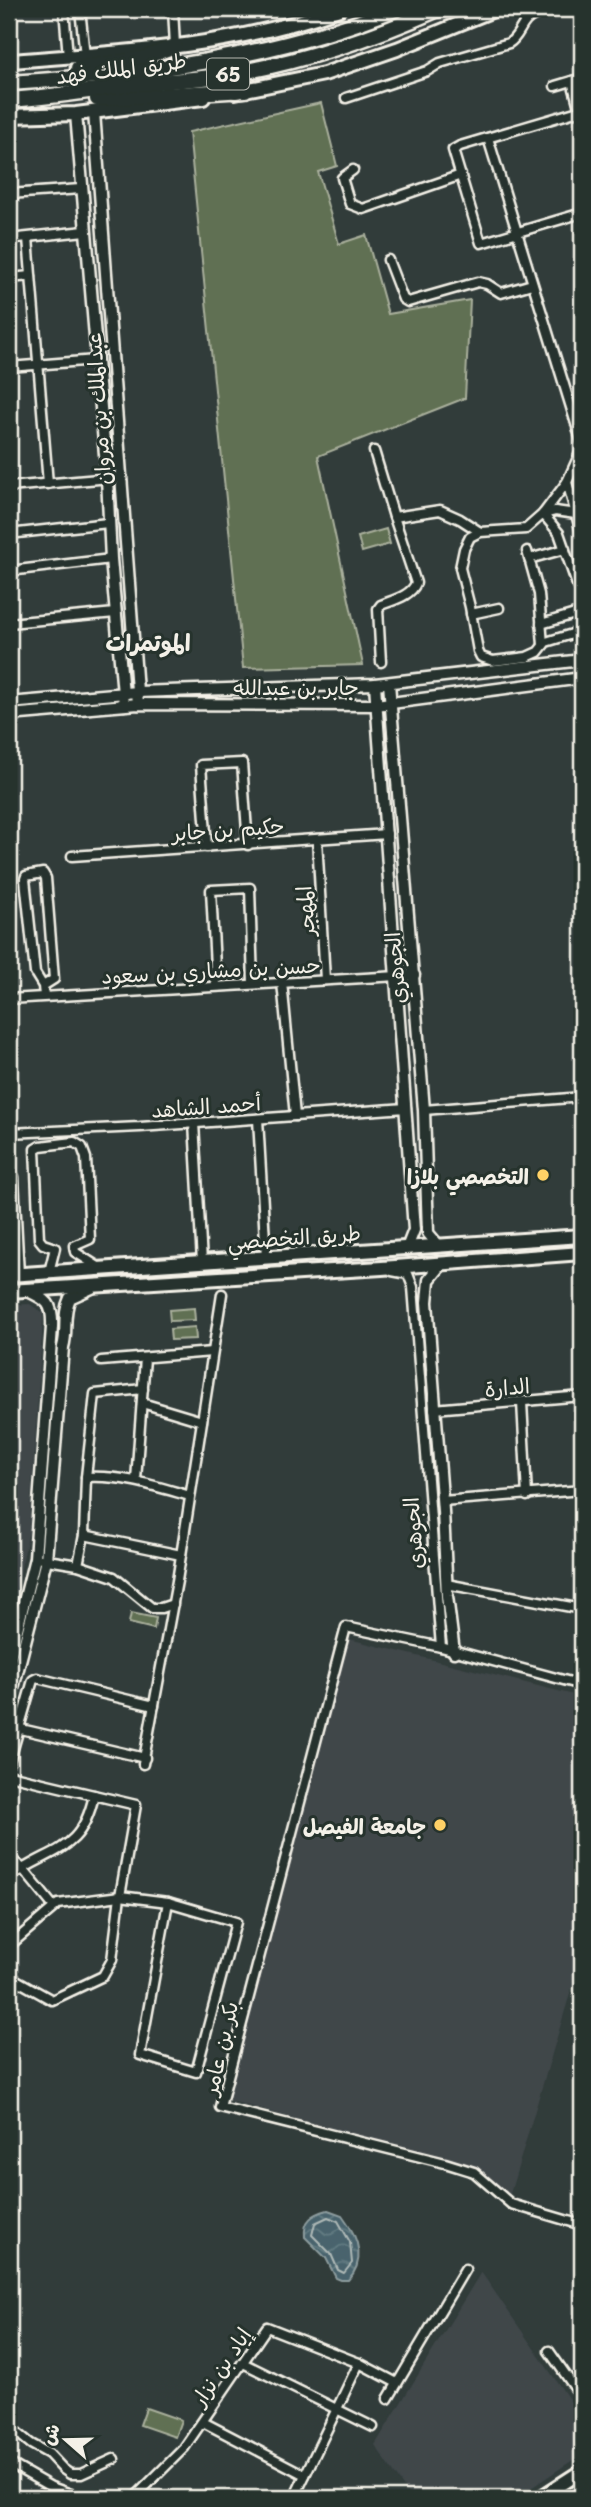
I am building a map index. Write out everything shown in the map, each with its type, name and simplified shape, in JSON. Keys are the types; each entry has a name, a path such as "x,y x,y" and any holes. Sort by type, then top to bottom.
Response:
{"highway":[{"name":"طريق الملك فهد","path":"9,83 158,68 251,53 346,28 395,9"},
{"name":"طريق الملك فهد","path":"9,100 68,96 131,85 226,75 314,56 393,29 438,9"},
{"path":"41,81 54,71 143,58 176,46"},
{"path":"68,96 90,99 245,90"}],"main road":[{"path":"9,61 176,46 253,34 339,9"},
{"path":"9,116 76,114 181,102 324,75 496,9"},
{"name":"طريق التخصصي","path":"14,1275 582,1236"},
{"name":"طريق التخصصي","path":"9,1291 582,1253"},
{"path":"540,2498 582,2471"},
{"path":"576,2498 582,2494"}],"street":[{"path":"64,9 68,57"},
{"path":"80,9 85,56"},
{"path":"173,9 176,46"},
{"path":"346,98 427,71 440,63 509,43 517,37 525,22 533,15 553,9"},
{"path":"555,86 582,78"},
{"path":"572,81 581,110 453,150 481,243 582,213"},
{"name":"عبدالملك بن مروان","path":"94,112 138,704"},
{"name":"عبدالملك بن مروان","path":"76,114 124,705"},
{"path":"488,138 582,443"},
{"path":"353,170 342,178 343,186 350,204 363,209 461,175"},
{"path":"9,194 81,189"},
{"path":"9,239 85,231"},
{"path":"28,238 48,484"},
{"path":"388,260 403,299 408,302 478,282 501,293 532,284"},
{"path":"9,278 32,276"},
{"path":"90,301 109,298"},
{"path":"9,367 96,359"},
{"path":"470,537 480,532 526,529 543,514 567,482 582,449"},
{"path":"374,451 416,583 413,590 378,609 380,662"},
{"path":"9,487 121,477"},
{"path":"567,482 582,536"},
{"path":"394,517 440,510 472,525 480,532"},
{"path":"543,514 555,511 576,514"},
{"path":"543,514 557,529 576,582 582,589"},
{"path":"9,534 108,523"},
{"path":"472,525 460,568 478,650 481,657 489,661 527,657 538,652 542,645 539,594 528,555 565,549"},
{"path":"9,571 111,559"},
{"path":"471,614 499,608"},
{"path":"541,624 582,612"},
{"path":"9,623 115,613"},
{"path":"542,645 582,631"},
{"name":"جابر بن عبدالله","path":"9,702 138,692 389,683 582,660"},
{"name":"جابر بن عبدالله","path":"9,715 138,704 376,705 582,678"},
{"name":"الجوهري","path":"389,683 415,975 424,1110 428,1233 439,1246"},
{"name":"الجوهري","path":"375,684 414,1230 407,1248"},
{"path":"207,847 201,765 242,763 248,845"},
{"name":"حكيم بن جابر","path":"72,856 387,834"},
{"name":"المهجر","path":"317,839 326,980"},
{"path":"43,873 46,878 54,979 44,991 35,973 25,879 26,876 43,873"},
{"path":"216,986 211,890 250,888 254,984"},
{"name":"حسن بن مشاري بن سعود","path":"9,999 44,991 216,986 415,975"},
{"path":"282,982 295,1116"},
{"path":"424,1110 582,1097"},
{"name":"أحمد الشاهد","path":"9,1133 406,1108"},
{"path":"258,1119 267,1258"},
{"path":"194,1123 202,1262"},
{"path":"49,1272 55,1248 43,1244 40,1239 35,1149 74,1142 82,1147 86,1158 90,1239 75,1245 75,1252 103,1269"},
{"path":"9,1176 14,1177 14,1275"},
{"name":"الجوهري","path":"443,1264 429,1280 427,1302 446,1584 454,1652"},
{"name":"الجوهري","path":"382,1268 408,1274 413,1287 441,1647"},
{"path":"9,1704 40,1559 65,1339 65,1314 70,1298 96,1286"},
{"path":"9,1661 40,1559 51,1346 52,1312 49,1304 45,1299 26,1290"},
{"path":"21,1729 144,1761 173,1604 222,1294"},
{"path":"51,1346 63,1347"},
{"path":"102,1361 212,1352"},
{"path":"136,1480 145,1357"},
{"path":"78,1565 84,1535 86,1477 95,1394 143,1389"},
{"name":"الدارة","path":"434,1409 582,1396"},
{"path":"522,1402 527,1496"},
{"path":"142,1403 202,1421"},
{"path":"86,1477 109,1476 136,1480 190,1496"},
{"path":"442,1502 582,1490"},
{"path":"84,1535 181,1555"},
{"path":"40,1559 78,1565 114,1577 152,1608 173,1604"},
{"path":"446,1584 582,1609"},
{"name":"بكر بن عامر","path":"441,1647 346,1627 220,2107 474,2172 511,2204 582,2225"},
{"path":"441,1647 582,1685"},
{"path":"9,1763 33,1680 37,1678 154,1706"},
{"path":"9,1775 136,1805 112,1960 103,1976 52,2000 9,1976"},
{"path":"9,1878 22,1868 57,1852 77,1837 89,1815 93,1795"},
{"path":"9,1858 22,1868 54,1907"},
{"path":"9,1946 54,1907 71,1901 120,1896 168,1902 236,1922 196,2072 140,2055 168,1902"},
{"path":"388,2399 465,2269"},
{"name":"إياد بن نزار","path":"134,2498 184,2448 267,2326 359,2363 397,2383"},
{"path":"549,2351 582,2398"},
{"path":"243,2363 373,2427"},
{"path":"294,2498 359,2363"},
{"path":"203,2422 305,2475"},
{"path":"9,2426 31,2444 49,2454 70,2474 80,2474 114,2459"},
{"path":"9,2463 51,2487 82,2498"}],"shaded area":[{"path":"30,1304 43,1313 43,1322 29,1532 9,1622 9,1305"},
{"name":"جامعة الفيصل","path":"345,1638 582,1697 582,1954 509,2197 473,2168 227,2100"},
{"path":"481,2272 582,2418 582,2454 516,2498 411,2498 375,2445"}],"green space":[{"path":"321,103 337,166 318,172 339,244 366,235 388,314 470,300 465,398 318,456 363,665 243,668 189,132"},
{"path":"386,529 390,544 362,552 358,537"},
{"path":"194,1308 195,1320 170,1321 169,1310"},
{"path":"195,1327 196,1339 171,1340 170,1329"},
{"path":"131,1613 156,1618 154,1629 129,1623"},
{"path":"146,2408 181,2420 175,2437 140,2425"}],"water":[{"path":"328,2210 342,2215 356,2239 357,2264 348,2280 336,2278 326,2258 305,2237 307,2222"}],"place":[{"name":"التخصصي بلازا","path":"543,1175"},
{"name":"جامعة الفيصل","path":"440,1825"}],"district":[{"name":"الموتمرات","path":"148,641"}]}
